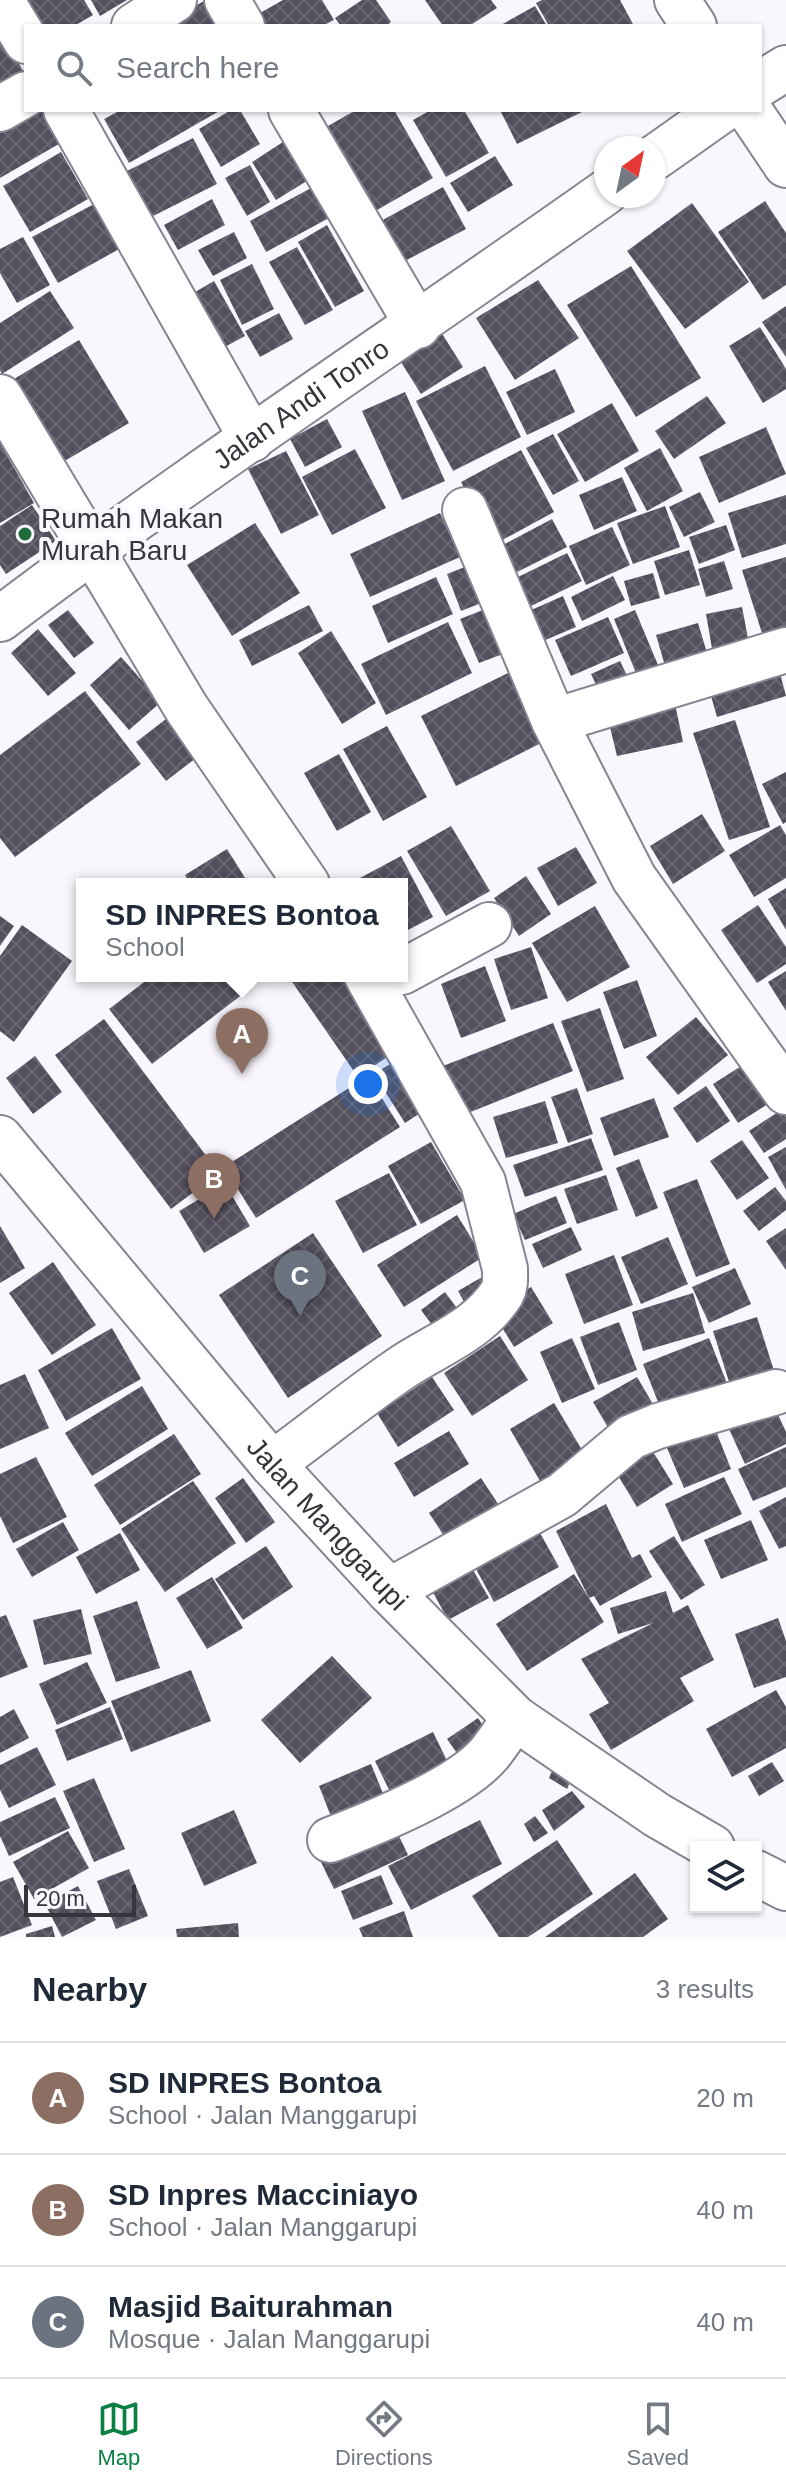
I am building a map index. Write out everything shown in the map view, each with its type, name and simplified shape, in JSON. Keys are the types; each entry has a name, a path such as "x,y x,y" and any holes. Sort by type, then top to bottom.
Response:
{"street":[{"path":"1,0 24,38"},
{"path":"137,24 174,0"},
{"path":"227,0 241,24"},
{"path":"677,0 693,24"},
{"path":"762,83 786,68"},
{"path":"0,109 24,95"},
{"path":"67,112 252,439"},
{"path":"292,112 418,326"},
{"path":"666,150 719,112"},
{"path":"750,112 786,165"},
{"name":"Jalan Andi Tonro","path":"0,619 91,551 594,201"},
{"path":"0,397 187,709 303,878"},
{"path":"465,510 554,721 634,878 786,1092"},
{"path":"554,721 786,650"},
{"path":"408,966 489,925"},
{"path":"272,1464 402,1368 464,1332 503,1291 505,1269 483,1182 386,982"},
{"name":"Jalan Manggarupi","path":"0,1138 272,1464 389,1591 515,1718 657,1815 702,1841"},
{"path":"389,1591 562,1495 631,1437 658,1426 776,1392"},
{"path":"330,1840 371,1825 459,1779 488,1755 515,1718"},
{"path":"762,1876 786,1888"}],"building":[{"path":"15,0 84,0 93,15 77,24 29,24"},
{"path":"91,0 127,0 100,16"},
{"path":"206,0 225,24 162,24"},
{"path":"283,0 322,0 334,20 326,24 266,24 260,13"},
{"path":"362,0 376,0 391,22 340,24 335,18"},
{"path":"425,0 491,0 497,8 472,24 442,24"},
{"path":"542,0 620,0 633,24 548,24 536,3"},
{"path":"535,6 546,24 503,24"},
{"path":"0,30 24,77 0,91"},
{"path":"24,111 46,112 64,141 0,178 0,118"},
{"path":"117,112 218,112 129,163 104,119"},
{"path":"228,112 241,112 260,144 221,167 199,129"},
{"path":"352,112 395,112 433,178 377,210 328,126"},
{"path":"427,112 465,112 489,153 446,177 413,120"},
{"path":"501,112 582,112 517,144"},
{"path":"193,138 217,184 145,220 121,174"},
{"path":"286,140 310,179 276,200 252,162"},
{"path":"61,152 88,199 30,232 3,186"},
{"path":"495,156 513,185 468,212 450,183"},
{"path":"250,165 270,202 247,216 225,178"},
{"path":"313,187 329,218 266,252 250,221"},
{"path":"443,187 466,229 401,263 379,222"},
{"path":"212,199 225,225 178,250 164,225"},
{"path":"765,201 786,233 786,285 763,300 718,232"},
{"path":"96,203 121,248 58,283 32,237"},
{"path":"692,203 749,282 685,329 627,251"},
{"path":"327,225 364,291 335,307 298,242"},
{"path":"234,232 247,258 213,276 198,250"},
{"path":"23,237 50,285 17,303 0,273 0,249"},
{"path":"297,247 333,310 305,325 269,262"},
{"path":"252,264 274,309 242,325 220,280"},
{"path":"631,266 701,378 636,417 567,305"},
{"path":"538,280 579,338 515,380 476,318"},
{"path":"214,281 245,336 221,349 190,295"},
{"path":"50,291 74,328 2,374 0,323"},
{"path":"786,306 786,357 762,322"},
{"path":"279,313 293,339 260,357 245,331"},
{"path":"760,327 786,369 786,389 763,403 729,346"},
{"path":"441,332 463,367 421,394 399,359"},
{"path":"79,340 129,423 63,462 14,379"},
{"path":"485,366 521,437 453,471 416,401"},
{"path":"555,369 575,412 527,435 506,392"},
{"path":"405,392 445,481 402,500 362,411"},
{"path":"707,396 726,423 674,459 655,431"},
{"path":"612,403 639,451 585,482 557,434"},
{"path":"327,419 342,447 305,467 290,439"},
{"path":"766,427 786,474 719,503 699,457"},
{"path":"553,434 579,481 553,495 526,448"},
{"path":"0,443 34,503 0,523"},
{"path":"660,448 683,491 647,511 624,468"},
{"path":"355,449 386,508 332,535 302,477"},
{"path":"521,450 554,512 495,544 461,482"},
{"path":"286,451 319,515 281,534 248,469"},
{"path":"622,477 637,511 594,530 579,495"},
{"path":"700,492 715,522 684,537 669,507"},
{"path":"786,495 786,544 742,558 728,513"},
{"name":"Rumah Makan Murah Baru","path":"32,505 56,541 6,574 0,565 0,526"},
{"path":"665,506 680,547 633,564 617,523"},
{"path":"440,513 460,557 370,597 350,554"},
{"path":"552,519 567,547 515,573 501,546"},
{"path":"255,523 300,593 232,636 187,565"},
{"path":"726,525 735,550 699,564 689,537"},
{"path":"612,527 630,565 586,585 569,546"},
{"path":"689,550 700,585 665,595 654,561"},
{"path":"567,553 582,581 531,606 516,578"},
{"path":"786,557 786,644 767,649 742,570"},
{"path":"480,561 494,598 461,611 447,574"},
{"path":"724,561 733,589 706,597 698,569"},
{"path":"653,573 660,598 631,606 624,581"},
{"path":"613,576 625,600 582,621 571,597"},
{"path":"436,577 453,614 388,643 372,606"},
{"path":"563,596 576,627 543,641 529,611"},
{"path":"498,604 516,649 479,663 460,619"},
{"path":"309,605 323,631 252,666 239,640"},
{"path":"742,607 751,654 714,660 706,614"},
{"path":"68,610 94,643 74,658 48,625"},
{"path":"635,610 658,665 636,673 614,619"},
{"path":"608,617 624,653 571,676 555,640"},
{"path":"448,622 472,673 386,715 361,664"},
{"path":"698,623 710,663 668,676 656,635"},
{"path":"38,629 76,673 48,696 11,653"},
{"path":"331,631 376,703 342,724 298,653"},
{"path":"121,657 161,702 129,730 90,685"},
{"path":"620,661 632,686 603,699 591,674"},
{"path":"777,662 786,696 717,717 707,682"},
{"path":"510,672 545,741 456,786 421,716"},
{"path":"85,691 141,764 15,857 0,838 0,755"},
{"path":"675,704 683,742 617,756 608,719"},
{"path":"166,719 196,758 166,781 136,742"},
{"path":"735,720 770,827 729,840 693,733"},
{"path":"387,726 427,797 383,821 343,749"},
{"path":"339,754 371,812 337,831 304,773"},
{"path":"786,772 786,822 783,824 762,784"},
{"path":"702,814 725,851 673,884 650,846"},
{"path":"780,825 786,835 786,878 754,897 729,855"},
{"path":"451,826 490,891 446,916 407,851"},
{"path":"576,847 597,883 558,906 537,868"},
{"path":"227,849 245,878 187,878 185,875"},
{"path":"401,856 433,917 408,930 408,878 360,878"},
{"path":"526,876 551,914 519,936 494,898"},
{"path":"786,888 786,930 768,899"},
{"path":"758,905 786,947 786,964 757,983 721,930"},
{"path":"595,906 630,967 567,1002 532,943"},
{"path":"0,916 14,926 0,946"},
{"path":"22,925 72,961 14,1042 0,1031 0,956"},
{"path":"531,947 548,998 511,1010 494,959"},
{"path":"485,966 506,1021 461,1038 441,984"},
{"path":"786,971 786,1011 768,982"},
{"path":"637,980 657,1036 624,1049 603,992"},
{"path":"144,982 258,982 152,1064 109,1009"},
{"path":"292,982 354,982 400,1048 358,1077"},
{"path":"600,1008 624,1079 587,1092 561,1021"},
{"path":"696,1017 728,1055 678,1095 646,1057"},
{"path":"104,1019 219,1173 171,1209 55,1055"},
{"path":"553,1023 573,1071 463,1115 443,1066"},
{"path":"35,1056 62,1092 33,1114 6,1078"},
{"path":"400,1058 431,1106 405,1123 374,1074"},
{"path":"746,1063 771,1102 738,1123 713,1084"},
{"path":"368,1076 400,1127 256,1218 224,1167"},
{"path":"706,1086 730,1121 697,1143 673,1108"},
{"path":"577,1088 593,1134 568,1143 551,1097"},
{"path":"654,1098 669,1137 614,1156 600,1118"},
{"path":"545,1101 558,1143 506,1158 493,1117"},
{"path":"781,1110 786,1117 786,1139 764,1153 749,1131"},
{"path":"591,1138 603,1170 525,1197 513,1165"},
{"path":"742,1140 769,1178 737,1200 710,1161"},
{"path":"431,1142 465,1200 421,1224 388,1166"},
{"path":"786,1147 786,1190 768,1157"},
{"path":"639,1159 658,1208 636,1217 616,1168"},
{"path":"389,1173 417,1225 363,1253 335,1201"},
{"path":"606,1175 618,1210 577,1224 564,1189"},
{"path":"697,1179 730,1264 696,1277 663,1192"},
{"path":"225,1184 250,1226 204,1253 179,1211"},
{"path":"775,1187 786,1201 786,1210 759,1231 743,1211"},
{"path":"556,1196 567,1223 525,1240 513,1214"},
{"path":"457,1215 483,1257 404,1307 377,1265"},
{"path":"0,1226 25,1268 0,1283"},
{"path":"571,1227 582,1250 543,1268 532,1244"},
{"path":"786,1228 786,1270 766,1241"},
{"path":"313,1233 382,1336 288,1398 219,1295"},
{"path":"668,1237 688,1284 641,1304 621,1257"},
{"path":"614,1255 633,1305 584,1324 565,1274"},
{"path":"53,1262 96,1325 52,1355 9,1293"},
{"path":"735,1268 751,1304 709,1323 692,1287"},
{"path":"489,1273 467,1307 458,1291"},
{"path":"531,1287 553,1323 514,1347 492,1311"},
{"path":"445,1292 468,1323 444,1341 421,1310"},
{"path":"693,1293 705,1333 643,1351 632,1312"},
{"path":"757,1317 775,1374 731,1388 713,1331"},
{"path":"619,1322 637,1370 598,1385 580,1337"},
{"path":"112,1328 141,1379 66,1421 38,1370"},
{"path":"500,1336 528,1380 472,1416 444,1373"},
{"path":"572,1338 595,1389 562,1403 540,1352"},
{"path":"709,1338 728,1386 662,1412 643,1364"},
{"path":"25,1374 49,1428 0,1449 0,1385"},
{"path":"432,1377 454,1410 398,1447 377,1413"},
{"path":"637,1377 657,1411 613,1436 593,1402"},
{"path":"142,1386 168,1429 92,1476 65,1433"},
{"path":"770,1397 786,1432 786,1444 745,1464 724,1418"},
{"path":"554,1403 585,1455 540,1481 510,1429"},
{"path":"712,1421 731,1469 684,1488 664,1441"},
{"path":"449,1431 469,1464 414,1497 394,1463"},
{"path":"174,1434 201,1474 120,1525 94,1485"},
{"path":"647,1442 673,1484 637,1507 611,1464"},
{"path":"786,1447 786,1487 753,1501 738,1469"},
{"path":"36,1457 67,1517 13,1543 0,1516 0,1474"},
{"path":"724,1477 742,1514 682,1542 665,1504"},
{"path":"243,1478 275,1522 246,1543 215,1498"},
{"path":"481,1478 508,1519 456,1554 429,1513"},
{"path":"193,1481 236,1543 165,1592 121,1529"},
{"path":"786,1497 786,1546 779,1549 759,1511"},
{"path":"606,1504 632,1558 640,1554 652,1577 600,1606 594,1596 589,1598 556,1531"},
{"path":"751,1520 768,1560 721,1579 704,1540"},
{"path":"63,1522 79,1550 32,1577 16,1549"},
{"path":"535,1524 559,1567 494,1602 470,1558"},
{"path":"120,1533 140,1570 96,1594 76,1557"},
{"path":"674,1536 705,1585 681,1600 649,1551"},
{"path":"266,1546 293,1587 243,1620 215,1579"},
{"path":"469,1563 489,1598 448,1620 429,1585"},
{"path":"574,1574 604,1622 527,1671 496,1624"},
{"path":"212,1577 243,1628 207,1649 176,1598"},
{"path":"666,1591 673,1613 688,1605 714,1660 680,1678 694,1701 611,1750 589,1714 609,1703 581,1659 653,1623 618,1634 610,1608"},
{"path":"137,1601 160,1668 116,1682 93,1616"},
{"path":"81,1609 92,1654 44,1665 33,1620"},
{"path":"6,1615 28,1667 0,1678 0,1617"},
{"path":"778,1618 786,1641 786,1677 754,1688 735,1634"},
{"path":"332,1656 372,1698 300,1763 261,1720"},
{"path":"87,1662 107,1703 57,1725 39,1684"},
{"path":"191,1670 211,1721 131,1752 111,1701"},
{"path":"776,1690 786,1707 786,1748 732,1777 706,1729"},
{"path":"110,1707 123,1739 67,1761 55,1730"},
{"path":"14,1709 29,1738 0,1753 0,1717"},
{"path":"478,1718 493,1741 463,1762 447,1739"},
{"path":"433,1732 453,1773 395,1802 375,1761"},
{"path":"37,1747 56,1785 9,1808 0,1790 0,1765"},
{"path":"772,1762 784,1781 759,1796 748,1776"},
{"path":"371,1764 389,1808 336,1829 319,1786"},
{"path":"553,1769 571,1780 567,1789 549,1778"},
{"path":"94,1778 125,1849 94,1862 63,1791"},
{"path":"572,1791 585,1807 554,1831 542,1810"},
{"path":"55,1797 70,1828 9,1856 0,1836 0,1822"},
{"path":"234,1810 257,1863 204,1886 181,1833"},
{"path":"535,1816 548,1833 534,1842 524,1824"},
{"path":"480,1820 502,1864 411,1910 388,1866"},
{"path":"393,1823 408,1855 334,1889 318,1856"},
{"path":"68,1831 89,1868 34,1899 13,1862"},
{"path":"557,1840 593,1894 528,1937 499,1937 472,1896"},
{"path":"129,1869 148,1916 116,1929 97,1881"},
{"path":"635,1873 668,1919 643,1937 545,1937"},
{"path":"381,1875 393,1904 353,1920 341,1891"},
{"path":"13,1877 32,1925 0,1937 0,1882"},
{"path":"78,1886 96,1920 62,1937 45,1904"},
{"path":"404,1911 413,1937 363,1937 359,1928"},
{"path":"238,1923 239,1937 177,1937 176,1929"},
{"path":"52,1926 55,1937 26,1937 26,1934"}],"place":[{"name":"Rumah Makan Murah Baru","path":"25,534"},
{"name":"SD INPRES Bontoa","path":"242,1074"},
{"name":"SD Inpres Macciniayo","path":"214,1219"},
{"name":"Masjid Baiturahman","path":"300,1316"}]}
